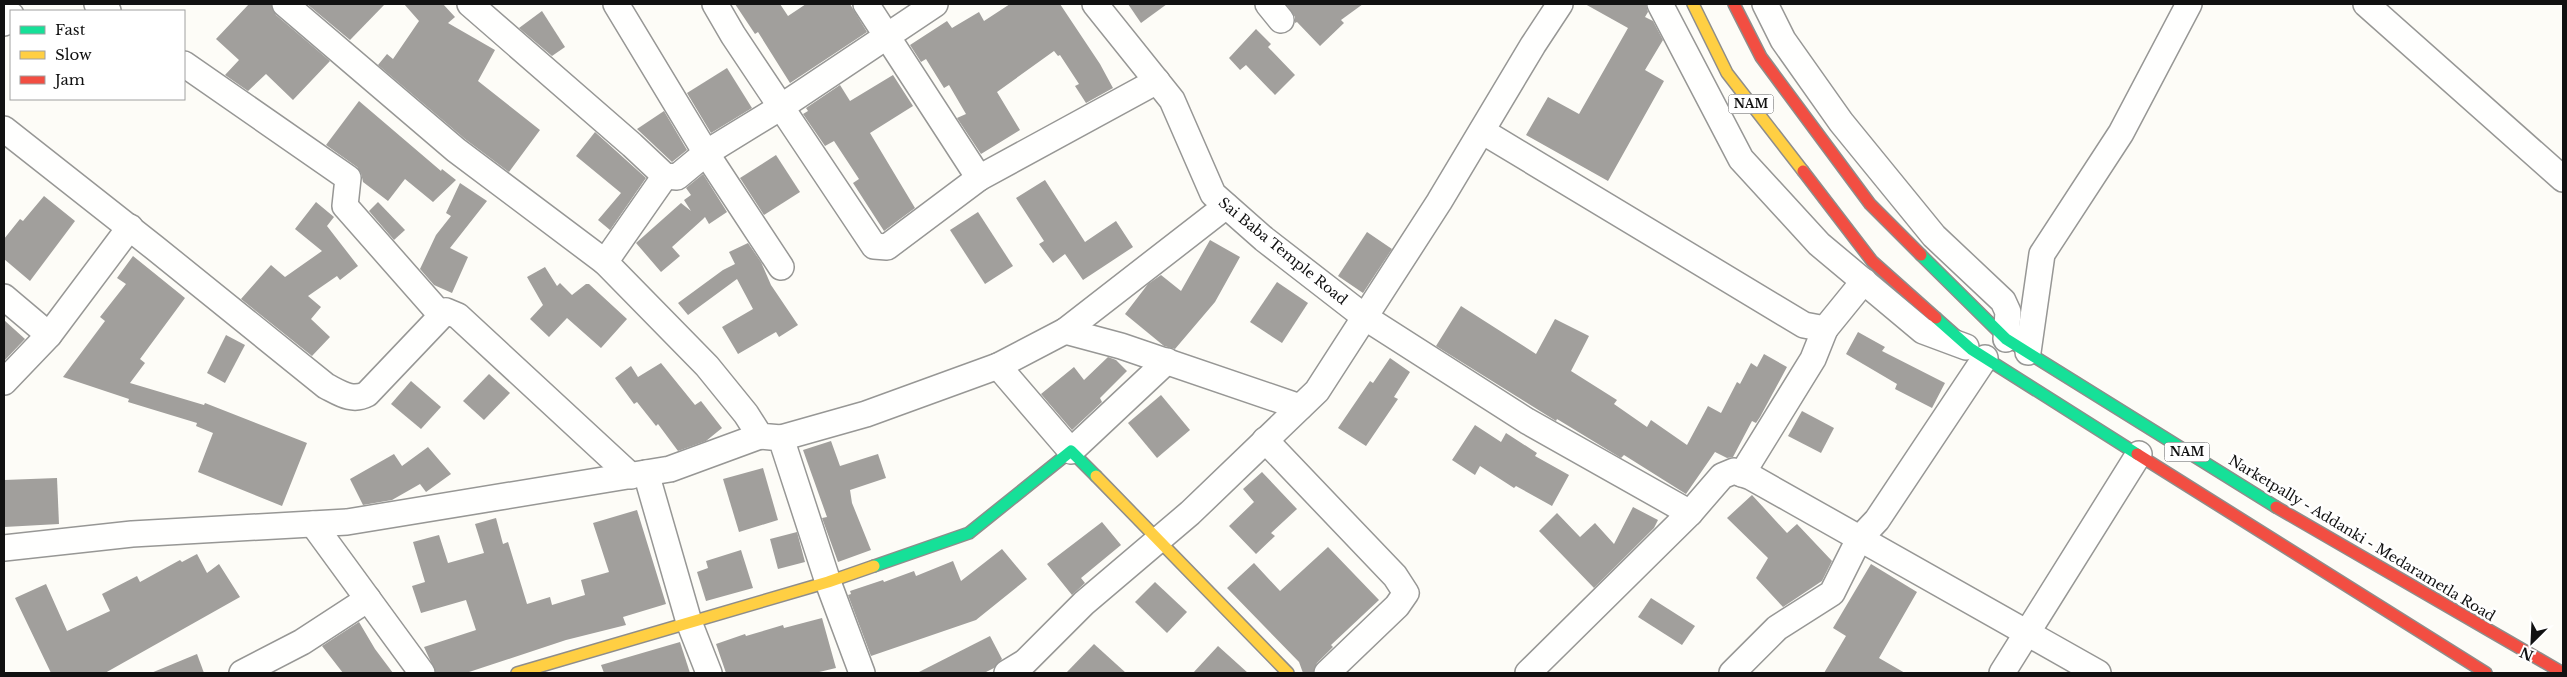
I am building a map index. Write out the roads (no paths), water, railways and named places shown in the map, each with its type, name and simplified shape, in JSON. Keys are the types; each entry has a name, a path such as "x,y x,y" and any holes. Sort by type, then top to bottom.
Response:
{"main road":[{"name":"NAM","path":"1692,4 1727,73 1872,261 1978,353 2486,673"},
{"name":"Narketpally - Addanki - Medarametla Road","path":"1734,4 1761,56 1870,204 2006,339 2292,516 2563,673"},
{"path":"517,673 828,582 969,533 1071,451 1288,673"}],"street":[{"path":"285,4 456,150 605,262 707,366 746,414 771,437 862,673"},
{"path":"470,4 665,176 677,177 706,153 781,106 935,4"},
{"path":"616,4 706,153 781,267"},
{"path":"715,4 874,246 887,247 979,178 1157,82"},
{"path":"866,4 979,178"},
{"name":"Sai Baba Temple Road","path":"1095,4 1172,100 1213,194 1264,239 1366,318 1527,421 1690,513"},
{"path":"1007,673 1025,662 1084,603 1190,513 1316,391 1366,318 1560,4"},
{"path":"1660,4 1741,159 1819,244 1923,331 1978,353 1876,520 1859,539 1832,593 1777,628 1732,673"},
{"path":"1766,4 1783,40 1841,122 1934,236 2003,300 2009,317 2006,339"},
{"path":"2028,352 2042,254 2121,133 2189,4"},
{"path":"2366,4 2563,179"},
{"path":"185,65 348,178 345,206 441,315"},
{"path":"4,130 130,227 326,386 345,396 358,398 367,394 441,315 446,311 458,316 574,421 638,475 689,622 709,673"},
{"path":"1482,131 1804,325 1825,330"},
{"path":"605,262 665,176"},
{"path":"4,548 132,534 347,522 670,469 771,437 866,414 998,366 1065,332 1226,206"},
{"path":"4,382 50,335 130,227"},
{"path":"1742,474 1813,359 1825,330 1864,282"},
{"path":"4,297 50,335"},
{"path":"1065,332 1121,346 1300,407"},
{"path":"998,366 1071,451 1167,361"},
{"path":"1265,440 1395,576 1406,593 1397,606 1327,673"},
{"path":"2002,673 2138,454"},
{"path":"1528,673 1690,513 1722,476 1734,472 1751,477 2098,673"},
{"path":"313,524 422,673"},
{"path":"242,673 302,642 368,599"}]}
